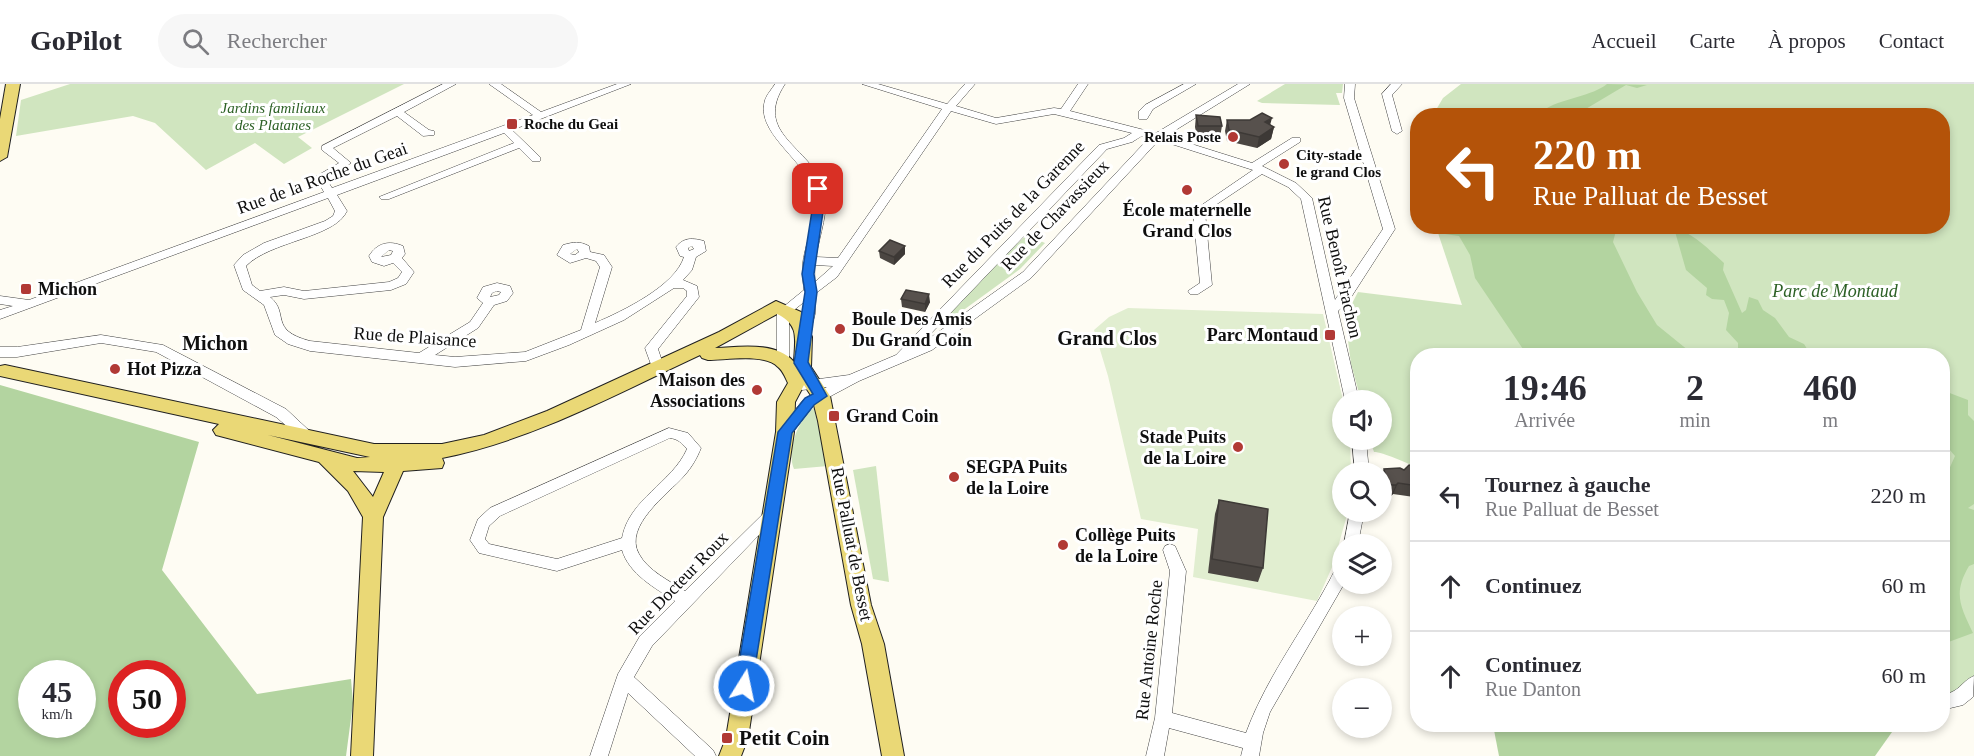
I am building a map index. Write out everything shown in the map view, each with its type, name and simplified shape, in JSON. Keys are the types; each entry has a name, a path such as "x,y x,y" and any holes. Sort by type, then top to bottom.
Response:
{"main road":[{"path":"0,157 13,84"},
{"path":"1,370 97,402 204,425 357,465 394,471 420,464 466,458 515,443 753,332 779,310"},
{"path":"1,370 374,452 442,451 486,442 545,420 779,310 795,316 804,337"},
{"name":"Rue Palluat de Besset","path":"804,337 802,368 817,389 836,460 861,605 873,644 893,756"},
{"path":"708,354 746,353 783,360 796,383 786,402 785,432 773,513 734,750"},
{"path":"374,452 394,471"},
{"path":"319,454 352,480 364,495 373,517"},
{"path":"362,756 373,517 394,471"}],"street":[{"path":"331,193 320,177 346,163 326,148 451,84"},
{"path":"494,84 540,116"},
{"name":"Rue de la Roche du Geai","path":"0,315 626,84"},
{"path":"780,84 770,95 767,114 818,189 819,198 809,261 804,337"},
{"name":"Rue Benoît Frachon","path":"867,84 996,121 1054,111 1064,113 1258,168 1303,193 1350,390"},
{"path":"783,360 779,310 833,274 839,262 948,108 970,84"},
{"path":"1064,113 1083,84"},
{"path":"1143,117 1144,111 1149,107 1191,84"},
{"name":"Rue de Chavassieux","path":"795,387 817,389 854,378 928,346 1027,275 1155,138 1245,84"},
{"path":"1331,310 1344,299 1389,229 1349,98 1350,84"},
{"path":"1397,84 1387,94 1397,131"},
{"path":"397,111 427,134 430,133"},
{"path":"506,129 536,159"},
{"name":"Rue du Puits de la Garenne","path":"899,360 914,341 1103,147 1128,140 1138,134"},
{"path":"1194,291 1206,285 1199,211 1296,140"},
{"path":"385,197 520,144"},
{"name":"Rue de Plaisance","path":"331,193 341,211 338,218 329,224 257,251 244,259 240,265 247,287 269,303 279,332 292,341 310,346 455,362 526,356 620,317 672,284"},
{"path":"584,254 600,258 606,267 586,333"},
{"path":"672,284 686,270 691,255"},
{"path":"258,295 284,291 304,295 391,286 402,281 408,273 395,258"},
{"path":"809,261 839,262"},
{"path":"1325,283 1336,287 1352,287"},
{"path":"658,367 651,348 694,294 689,285 672,284"},
{"name":"Rue de la Roche du Geai","path":"0,300 31,304"},
{"path":"422,358 474,325 490,302"},
{"path":"0,352 17,352 101,339 159,348 281,413 308,436"},
{"path":"785,432 817,389"},
{"path":"262,426 275,420 281,413"},
{"path":"627,542 557,565 484,549 477,540 483,523 495,512 669,433 685,436 694,448 688,464 648,502 632,525 627,542 635,563 646,575 687,600"},
{"name":"Rue Docteur Roux","path":"599,756 624,679 646,641 773,513"},
{"name":"Rue Antoine Roche","path":"1155,756 1162,718 1178,571 1170,550"},
{"path":"1162,718 1251,749 1265,704 1333,594"},
{"path":"624,679 706,756"},
{"path":"1950,702 1964,698 1974,684"}],"green space":[{"name":"Jardins familiaux des Platanes","path":"70,84 404,84 298,137 312,148 284,164 255,143 206,170 155,123 133,116 16,136 21,100"},
{"path":"1285,84 1343,84 1342,93 1336,93 1340,105 1257,101"},
{"name":"Parc de Montaud","path":"1461,84 1974,84 1974,675 1964,689 1950,695 1950,348 1410,348 1410,464 1374,452 1373,450 1392,450 1392,390 1358,390 1351,364 1345,317 1358,292 1462,305 1438,234 1950,234 1950,108 1437,108 1443,98"},
{"path":"1607,84 1647,85 1637,88 1626,85 1587,108 1547,108 1562,102"},
{"path":"1445,234 1615,234 1613,242 1637,292 1657,325 1685,348 1522,348 1475,278 1470,255 1459,236"},
{"path":"1676,234 1688,234 1695,238 1724,263 1723,270 1742,313 1746,310 1749,297 1758,300 1763,310 1775,318 1789,337 1804,344 1807,348 1738,348 1738,343 1726,330 1729,313 1724,300 1712,299 1706,295 1707,288 1686,270"},
{"path":"1026,235 1045,243 1020,269 947,322 943,320"},
{"name":"Stade Puits de la Loire","path":"1128,308 1323,314 1341,390 1332,390 1332,450 1350,450 1351,462 1332,462 1332,522 1345,522 1342,534 1332,534 1332,567 1317,601 1193,577 1198,529 1141,519 1108,376 1094,330 1109,317"},
{"path":"0,385 199,442 162,570 257,694 351,679 353,703 346,756 0,756"},
{"path":"1950,393 1968,400 1968,415 1974,421 1974,504 1968,508 1974,510 1974,564 1969,566 1964,576 1960,592 1962,607 1973,633 1950,641 1950,467 1955,456 1950,450"},
{"path":"814,408 828,466 794,469 792,453 795,436 803,420"},
{"path":"876,466 889,582 873,579 853,470"},
{"path":"1494,732 1892,732 1875,756 1499,756"}],"building":[{"path":"1262,113 1272,118 1265,122 1274,127 1259,137 1229,130 1227,120 1250,120"},
{"path":"1196,115 1220,117 1222,126 1198,126"},
{"path":"890,240 905,246 894,257 879,251"},
{"path":"906,290 929,294 925,304 901,299"},
{"path":"1410,465 1410,485 1398,483 1392,485 1392,468 1404,470"},
{"path":"1219,500 1268,509 1263,568 1212,559"}],"place":[{"name":"Roche du Geai","path":"512,124"},
{"name":"Relais Poste","path":"1233,137"},
{"name":"City-stade le grand Clos","path":"1284,164"},
{"name":"École maternelle Grand Clos","path":"1187,190"},
{"name":"Michon","path":"26,289"},
{"name":"Boule Des Amis Du Grand Coin","path":"840,329"},
{"name":"Parc Montaud","path":"1330,335"},
{"name":"Hot Pizza","path":"115,369"},
{"name":"Maison des Associations","path":"757,390"},
{"name":"Grand Coin","path":"834,416"},
{"name":"Stade Puits de la Loire","path":"1238,447"},
{"name":"SEGPA Puits de la Loire","path":"954,477"},
{"name":"Collège Puits de la Loire","path":"1063,545"},
{"name":"Petit Coin","path":"727,738"}],"district":[{"name":"Grand Clos","path":"1107,338"},
{"name":"Michon","path":"215,343"}],"route":[{"path":"744,686 785,432 809,402 821,396 801,363 811,292 808,274 819,198 818,189"}]}
